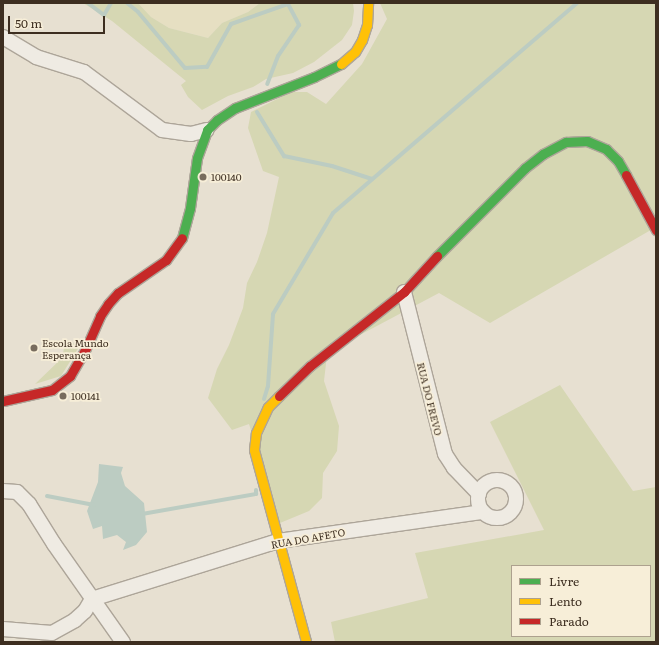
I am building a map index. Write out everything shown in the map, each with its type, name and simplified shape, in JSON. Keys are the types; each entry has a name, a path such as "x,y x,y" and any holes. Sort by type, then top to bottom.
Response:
{"street":[{"path":"3,401 52,390 70,376 86,348 100,316 108,304 118,293 166,260 177,247 184,234 190,208 197,158 207,130 217,120 235,108 314,77 340,65 355,52 362,40 367,25 368,3"},
{"path":"3,37 36,57 84,72 162,130 190,134 207,130"},
{"path":"306,642 254,450 256,433 268,407 290,384 352,332 404,292 465,227 525,168 543,154 566,142 587,141 606,149 618,160 656,230"},
{"name":"RUA DO FREVO","path":"404,292 445,454 454,468 479,494"},
{"name":"RUA DO AFETO","path":"92,600 278,541 483,512 494,518 506,515 514,506 515,494 508,484 497,480 486,484 479,494"},
{"path":"10,491 34,511 54,544 92,600 123,642"},
{"path":"479,494 480,506 483,512"},
{"path":"3,629 52,633 75,620 85,611 92,600"}],"shaded area":[{"path":"138,3 260,3 248,12 222,23 208,38 169,28 151,17"},
{"path":"99,464 123,467 121,473 125,486 144,503 147,532 136,545 123,550 126,542 117,535 103,539 102,526 93,529 87,511 98,482"}],"green space":[{"path":"83,3 138,3 151,17 169,28 208,38 222,23 248,12 260,3 353,3 354,11 352,25 342,40 314,62 293,73 266,79 253,87 228,96 202,110 188,97 181,85 186,81 112,21"},
{"path":"380,3 656,3 656,227 490,323 439,293 341,345 327,355 324,381 339,426 337,451 323,473 322,498 309,511 280,523 249,424 232,430 208,398 217,369 229,345 243,308 247,283 257,262 267,233 279,177 263,171 248,128 251,112 291,92 307,92 326,104 362,64 387,19"},
{"path":"66,339 79,347 61,376 35,384 62,358"},
{"path":"560,385 633,491 656,487 656,642 335,642 331,622 428,598 415,553 544,530 490,422"}],"waterway":[{"path":"88,3 104,15 111,3"},
{"path":"127,3 138,12 185,68 207,67 231,24 288,4 299,25 278,56 267,84"},
{"path":"264,399 268,386 273,314 333,213 577,3"},
{"path":"257,112 284,156 332,166 372,179"},
{"path":"142,514 256,494 256,490"},
{"path":"47,496 94,505"}],"traffic: fast":[{"path":"182,238 190,208 197,158 207,130 217,120 235,108 314,77 341,64"},
{"path":"437,256 525,168 543,154 566,142 587,141 606,149 618,161 626,175"}],"traffic: slow":[{"path":"341,64 355,52 362,40 367,25 368,3"},
{"path":"279,396 268,407 256,433 254,450 306,642"}],"traffic: jam":[{"path":"626,175 656,230"},
{"path":"3,401 52,390 70,376 86,348 100,316 108,304 118,293 166,260 182,238"},
{"path":"279,396 310,366 404,292 437,256"}],"place":[{"name":"100140","path":"203,177"},
{"name":"Escola Mundo Esperança","path":"34,348"},
{"name":"100141","path":"63,396"}]}
